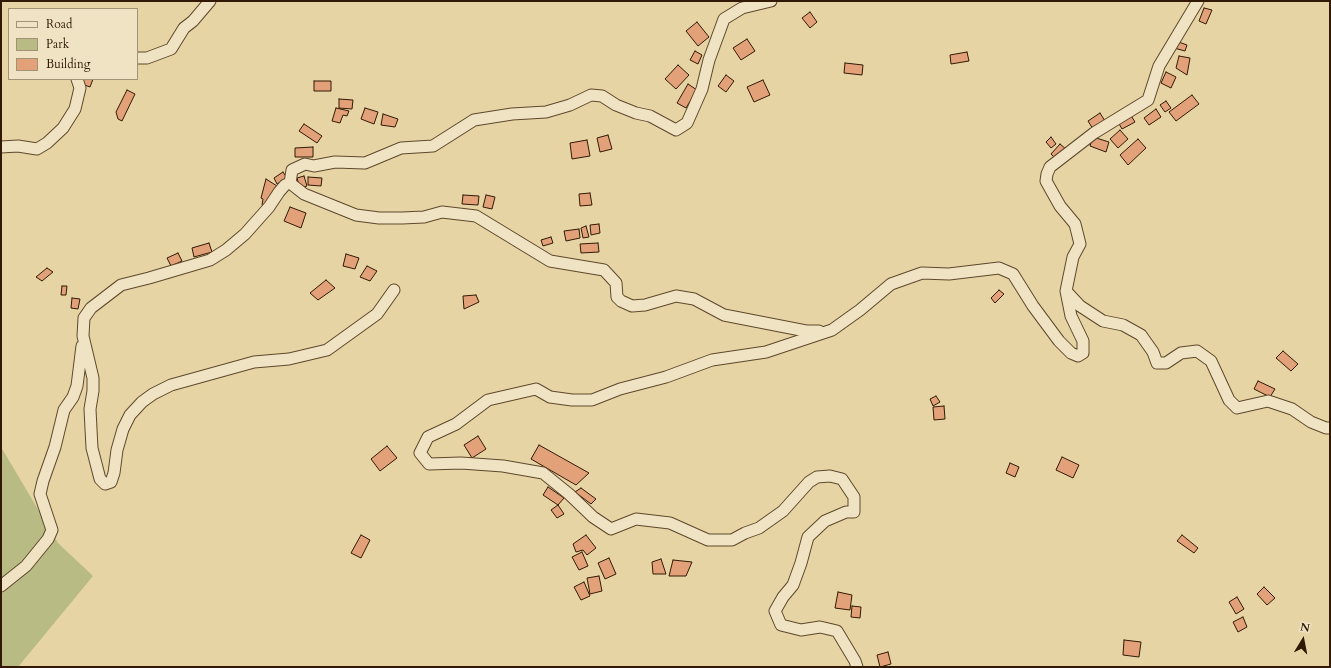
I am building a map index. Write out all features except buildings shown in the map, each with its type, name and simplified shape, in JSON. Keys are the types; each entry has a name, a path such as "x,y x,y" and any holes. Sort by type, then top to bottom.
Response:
{"street":[{"path":"138,58 147,58 171,49 184,28 193,21 210,1"},
{"path":"290,183 292,170 305,164 314,166 335,162 365,162 401,148 433,146 474,120 512,114 546,112 570,105 591,94 602,96 636,113 650,116 676,130 687,123 702,89 709,60 724,20 742,8 771,1"},
{"path":"857,667 837,631 820,627 801,630 781,625 775,611 783,596 793,584 801,563 808,537 825,521 846,512 854,512 854,497 842,479 830,476 817,477 809,482 783,511 758,528 732,540 708,540 670,524 636,519 611,529 593,517 569,494 543,473 504,466 461,463 429,464 420,453 428,437 456,424 488,400 536,389 550,397 572,400 592,400 620,389 666,377 712,360 766,352 832,330 860,310 890,284 922,273 949,274 999,268 1013,274 1033,306 1060,341 1071,353 1078,356 1083,353 1083,341 1071,316 1066,291 1074,257 1080,244 1075,224 1060,206 1046,181 1047,174 1050,167 1094,133 1148,100 1159,66 1198,1"},
{"path":"1,147 18,146 37,149 47,143 63,128 75,108 80,88 77,80"},
{"path":"290,183 304,194 356,215 379,218 402,218 424,217 442,212 476,216 550,261 604,270 616,283 617,297 621,301 632,306 645,305 676,296 694,299 724,315 806,331 832,330"},
{"path":"1,586 26,566 48,539 52,530 40,494 55,447 64,410 73,397 77,386 84,318 91,308 103,297 121,286 210,260 245,234 269,207 285,185 290,183"},
{"path":"83,336 93,378 93,391 90,409 92,448 100,479 105,484 111,482 114,473 117,450 123,429 130,415 142,402 153,394 171,385 254,362 289,359 327,350 377,314 394,290"},
{"path":"1066,291 1080,306 1103,322 1122,325 1141,335 1153,352 1157,363 1166,363 1181,353 1197,351 1211,361 1229,400 1237,408 1268,401 1292,409 1311,422 1326,428 1330,428"}],"green space":[{"path":"1,447 58,543 93,576 18,667 1,667"}]}
